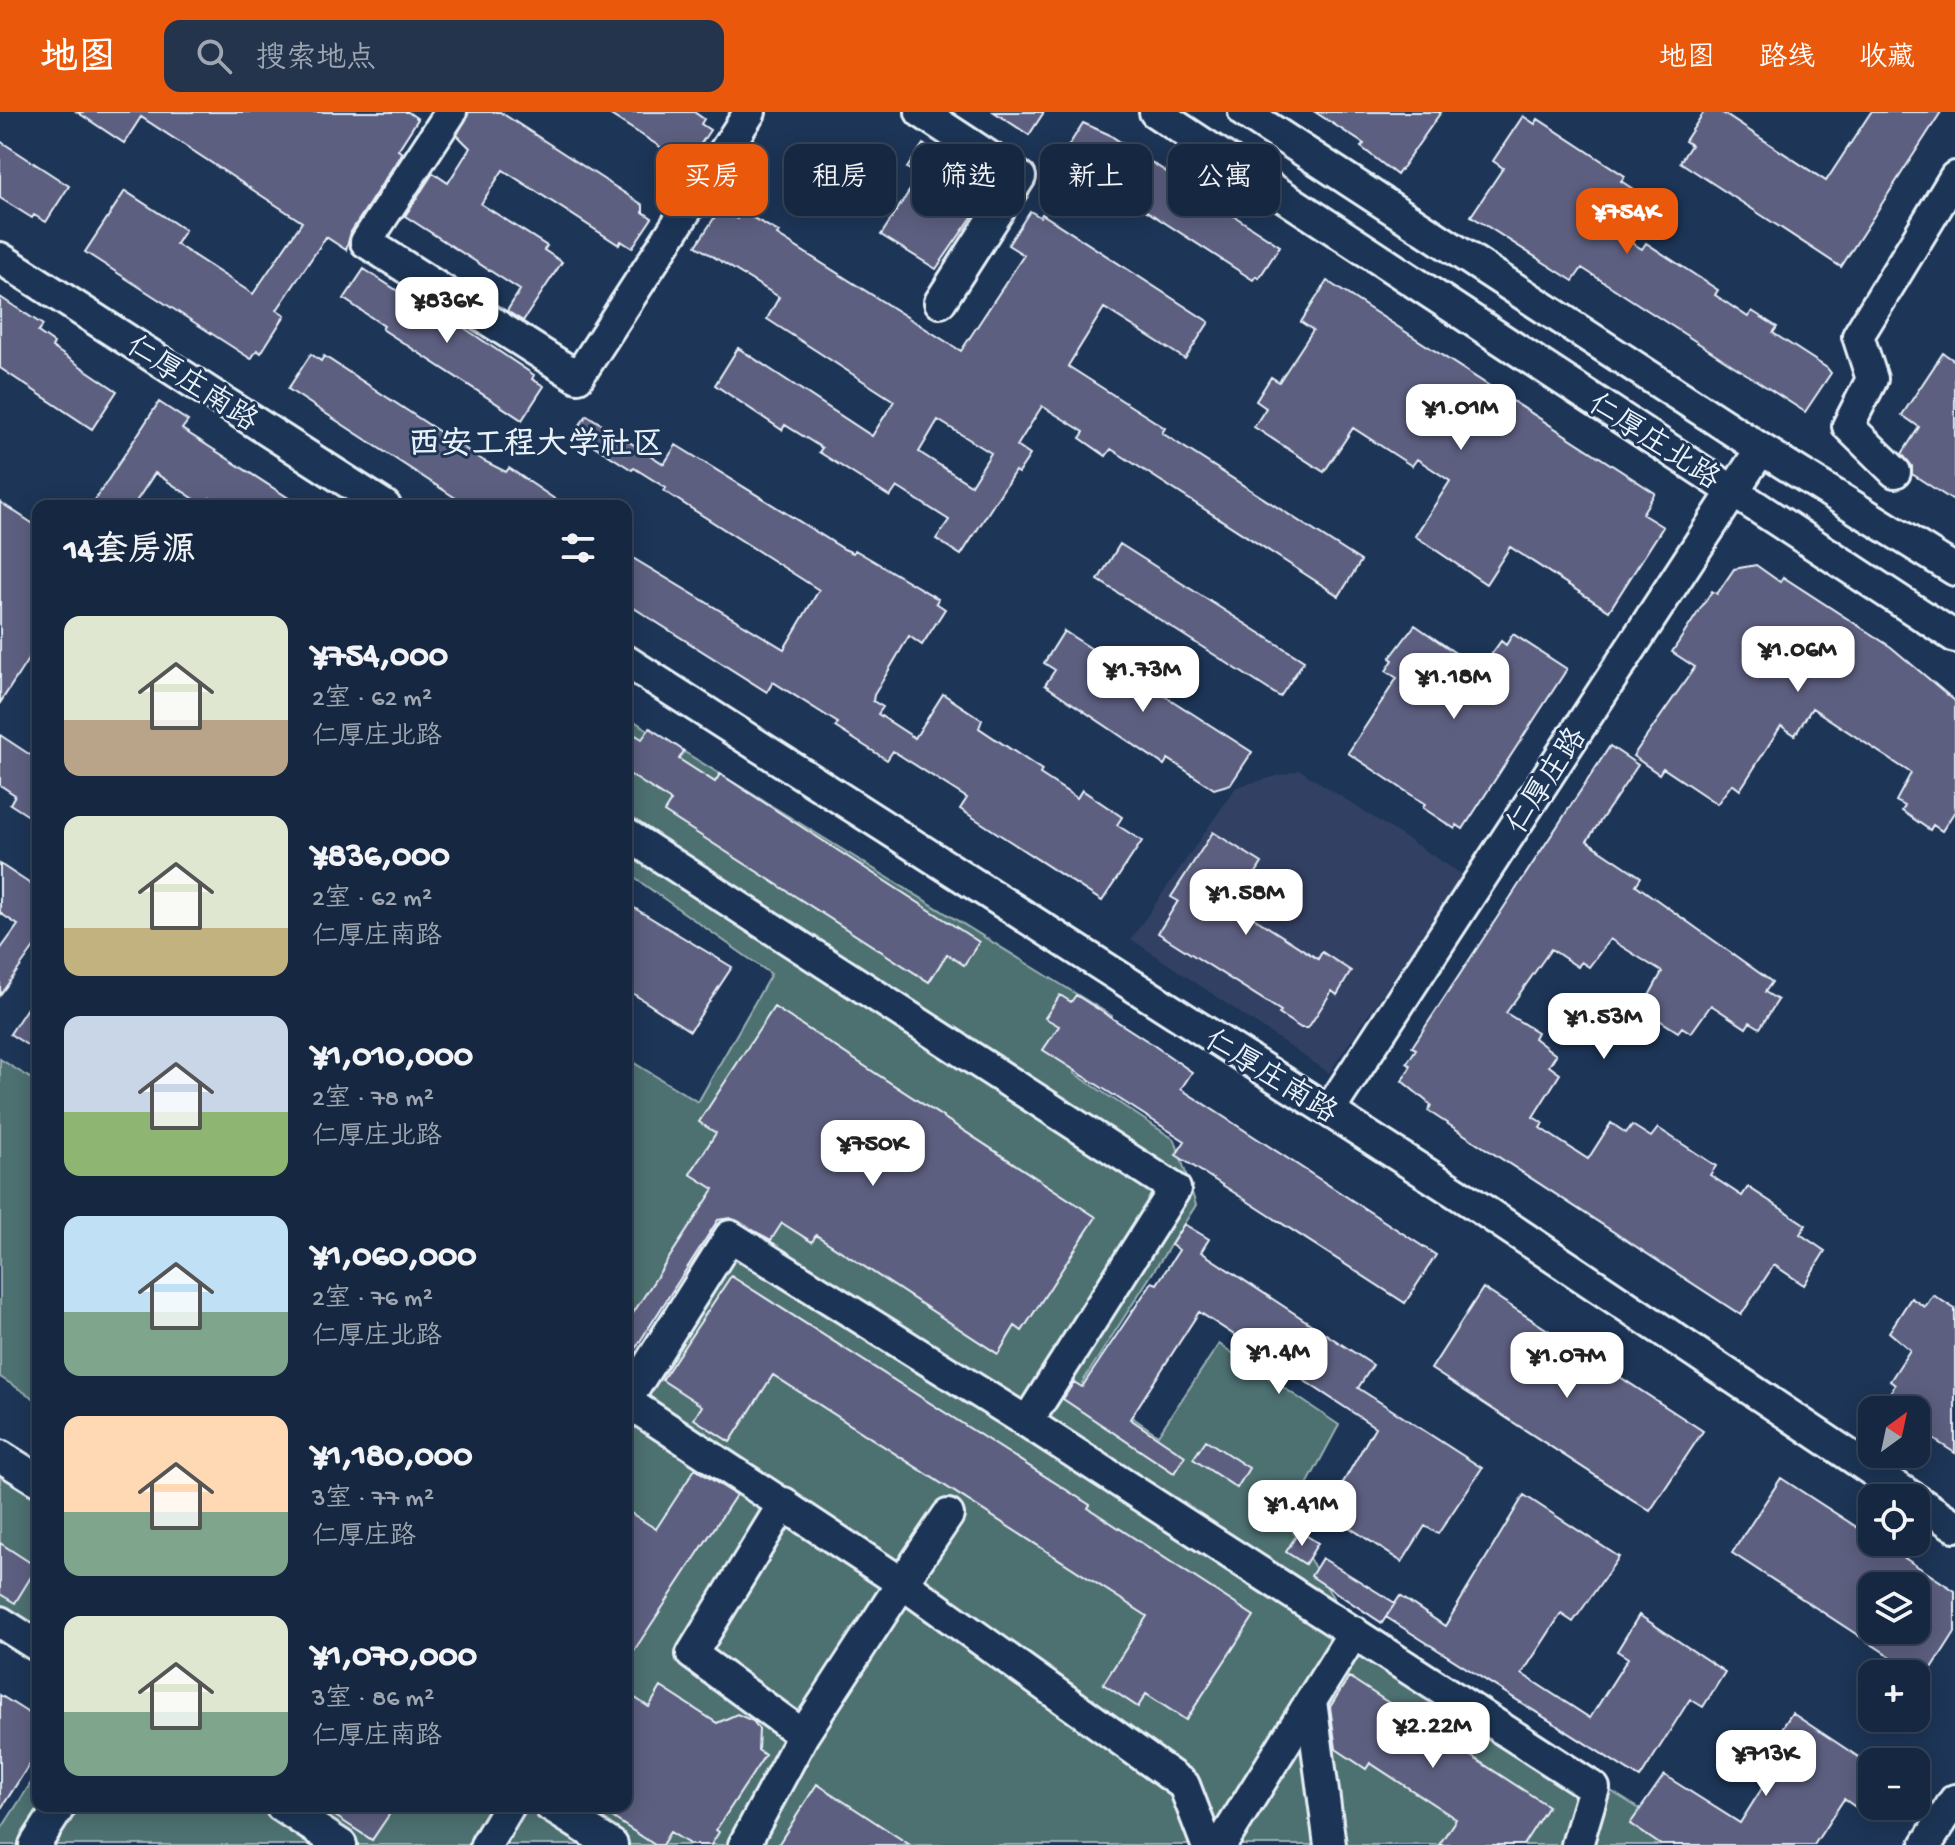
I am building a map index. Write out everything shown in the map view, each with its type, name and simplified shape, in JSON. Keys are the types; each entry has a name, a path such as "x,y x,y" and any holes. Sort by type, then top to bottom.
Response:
{"street":[{"path":"451,112 366,242 578,377 750,112"},
{"path":"921,112 1020,177 940,302"},
{"name":"仁厚庄北路","path":"1155,112 1955,637"},
{"name":"仁厚庄北路","path":"1244,112 1761,449 1955,570"},
{"path":"1895,472 1848,426 1872,379 1858,336 1955,177"},
{"name":"仁厚庄南路","path":"0,258 376,500"},
{"name":"仁厚庄路","path":"1329,1111 1761,449"},
{"name":"仁厚庄南路","path":"632,665 1329,1111 1891,1484"},
{"path":"632,838 1175,1189 1027,1422"},
{"path":"632,1391 730,1236 1027,1422 1594,1788 1577,1845"},
{"path":"632,1405 902,1583 1184,1785 1207,1845"},
{"path":"0,1456 32,1476"},
{"path":"784,1503 692,1654 803,1735"},
{"name":"仁厚庄南路","path":"1930,1510 1955,1526"},
{"path":"744,1845 803,1735 948,1515"},
{"path":"0,1622 32,1642"},
{"path":"1221,1845 1354,1632"},
{"path":"1311,1701 1330,1845"},
{"path":"1926,1845 1955,1800"},
{"path":"35,1845 56,1812"},
{"path":"290,1812 341,1845"},
{"path":"486,1845 505,1812"},
{"path":"556,1812 580,1836 612,1845"}],"shaded area":[{"path":"1300,770 1463,875 1329,1073 1131,939 1236,787"}],"green space":[{"path":"632,720 1112,1016 1074,1073 1175,1140 1196,1205 1082,1383 1158,1435 1219,1344 1339,1425 1287,1522 1354,1632 1698,1845 605,1845 554,1812 632,1812 632,1407 779,1184 736,1157 632,1320 632,1062 698,1102 771,974 632,876"},
{"path":"0,1059 32,1079 32,1397 0,1377"},
{"path":"0,1458 32,1479 32,1644 0,1623"},
{"path":"32,1781 32,1812 545,1812 596,1845 0,1845 0,1831"}],"building":[{"path":"77,112 408,112 418,119 398,150 402,153 351,232 346,250 326,237 277,310 285,315 261,353 257,350 251,359 85,252 125,191 185,230 176,244 253,294 302,222 141,117 124,143"},
{"path":"469,112 500,112 643,205 643,212 652,218 632,248 621,241 619,245 503,170 481,204 547,246 544,250 562,262 523,321 507,311 520,290 405,216 433,173 448,183 470,148 457,135"},
{"path":"606,112 694,112 704,119 701,124 710,130 701,144 656,144"},
{"path":"994,112 1044,112 1029,135"},
{"path":"1315,112 1441,112 1397,175 1361,147 1364,144"},
{"path":"1704,112 1721,112 1826,181 1871,112 1941,112 1841,267 1680,162 1691,145 1685,141"},
{"path":"1523,116 1535,124 1538,119 1625,176 1621,181 1633,189 1607,228 1642,249 1646,243 1718,290 1715,295 1748,317 1752,311 1777,327 1773,333 1827,368 1831,373 1805,412 1582,268 1573,281 1471,216 1503,168 1493,161"},
{"path":"1083,123 1123,144 1070,144"},
{"path":"0,141 69,186 46,222 34,215 32,218 0,198"},
{"path":"1152,163 1168,173 1168,216 1234,216 1280,246 1259,278 1256,276 1253,280 1152,214"},
{"path":"912,187 912,216 973,216 936,269 881,235"},
{"path":"1030,211 1040,217 1045,216 1209,322 1185,359 1104,308 1068,366 1165,428 1162,433 1361,561 1339,596 1111,449 1106,456 1080,438 1084,432 1042,406 1017,446 1030,455 1018,473 1015,471 961,555 936,539 949,520 897,487 890,497 819,452 822,448 785,425 782,430 715,385 738,348 872,436 894,401 767,319 779,297 696,246 715,216 737,219 739,216 749,216 779,232 777,235 961,351 1024,255 1008,245","holes":["938,420 991,453 971,485 919,452"]},
{"path":"364,269 424,308 427,303 534,375 532,379 544,386 522,420 382,329 384,326 344,299"},
{"path":"1327,281 1655,493 1642,514 1663,527 1609,611 1510,547 1486,584 1415,536 1450,481 1417,459 1412,466 1353,428 1324,472 1254,427 1266,408 1256,401 1271,377 1279,382 1313,330 1301,322"},
{"path":"0,297 43,325 38,332 54,343 52,347 117,391 92,429 0,368"},
{"path":"1943,353 1955,361 1955,502 1912,474 1912,466 1902,454 1919,427 1902,415"},
{"path":"311,354 321,361 324,356 484,461 506,472 509,468 556,500 459,500 288,389"},
{"path":"159,402 188,421 182,429 292,500 196,500 155,473 137,500 95,500"},
{"path":"587,415 664,464 676,445 844,549 853,553 855,550 938,599 936,603 945,609 922,645 909,636 874,695 873,701 883,707 878,714 915,738 943,694 982,720 979,728 1042,770 1040,774 1077,798 1082,790 1122,817 1117,825 1142,841 1102,901 960,809 967,798 893,751 887,760 835,727 838,723 773,682 767,692 632,607 632,558 784,649 819,590 664,491 666,488 574,433"},
{"path":"0,502 32,523 32,653 0,703"},
{"path":"1120,544 1304,661 1280,697 1098,580"},
{"path":"1756,565 1780,582 1783,577 1891,647 1955,701 1955,811 1942,831 1933,825 1930,830 1902,811 1905,806 1896,801 1911,773 1812,708 1795,735 1781,726 1740,790 1732,784 1717,804 1663,768 1659,774 1633,756 1695,667 1672,652 1712,591 1717,594 1734,569"},
{"path":"1415,625 1480,670 1501,641 1506,645 1513,634 1567,669 1463,829 1457,825 1455,829 1423,808 1425,804 1348,753 1397,678 1386,671 1393,660 1390,658"},
{"path":"1064,631 1252,752 1231,784 1214,789 1168,759 1164,765 1045,685 1055,670 1044,663"},
{"path":"650,728 684,751 679,759 715,782 720,774 979,942 964,965 947,954 929,982 664,812 671,801 632,776 632,733 642,739"},
{"path":"0,735 32,756 32,818 10,804 15,795 0,785"},
{"path":"1610,746 1638,765 1587,841 1641,877 1636,885 1772,982 1765,992 1778,1000 1760,1028 1750,1022 1746,1028 1711,1005 1691,1033 1682,1027 1678,1032 1650,1014 1653,1008 1645,1003 1662,972 1610,939 1589,967 1581,962 1578,967 1551,949 1506,1013 1537,1032 1534,1038 1556,1055 1549,1066 1560,1074 1533,1117 1543,1123 1540,1128 1588,1159 1611,1123 1626,1133 1632,1125 1651,1137 1658,1128 1716,1166 1710,1175 1742,1196 1748,1187 1806,1225 1800,1234 1825,1251 1804,1285 1774,1265 1741,1315 1428,1111 1431,1105 1402,1081 1411,1066 1407,1063 1416,1049 1412,1047"},
{"path":"1213,832 1262,863 1235,906 1318,959 1322,952 1351,971 1337,995 1332,991 1308,1028 1301,1028 1279,1014 1281,1011 1158,933 1178,901 1171,897"},
{"path":"0,864 32,885 32,950 0,995 0,950 18,925 0,913"},
{"path":"632,907 732,967 690,1031 632,993"},
{"path":"1060,995 1071,1002 1076,995 1149,1042 1192,1072 1181,1089 1436,1255 1405,1303 1176,1155 1185,1141 1043,1050 1059,1026 1045,1018"},
{"path":"32,1000 32,1048 10,1034"},
{"path":"774,1007 1096,1217 1022,1331 1015,1326 998,1354 816,1235 812,1242 782,1223 771,1240 730,1218 718,1220 632,1354 632,1315 714,1189 690,1174 716,1133 699,1122"},
{"path":"1184,1224 1209,1239 1201,1252 1373,1365 1358,1388 1482,1468 1438,1534 1425,1526 1402,1562 1326,1512 1375,1427 1199,1312 1130,1419 1185,1456 1174,1473 1063,1399 1074,1382 1082,1387 1152,1282 1157,1284 1179,1250 1171,1245"},
{"path":"731,1276 1090,1505 1088,1508 1254,1616 1186,1720 1146,1694 1138,1707 1103,1684 1147,1616 773,1375 730,1442 694,1419 702,1406 662,1380"},
{"path":"1483,1288 1703,1431 1650,1511 1431,1369"},
{"path":"1933,1295 1955,1309 1955,1453 1930,1437 1930,1396 1888,1396 1895,1385 1890,1381 1910,1350 1889,1332 1911,1298 1925,1307"},
{"path":"1206,1440 1249,1468 1237,1488 1193,1459"},
{"path":"695,1469 736,1495 632,1654 632,1514 656,1529"},
{"path":"1781,1478 1858,1528 1858,1556 1901,1556 1926,1572 1858,1572 1858,1635 1732,1553"},
{"path":"1524,1495 1619,1557 1573,1622 1561,1614 1522,1674 1590,1718 1628,1658 1617,1651 1639,1615 1725,1672 1703,1707 1690,1699 1640,1778 1386,1617 1400,1596 1445,1626"},
{"path":"1299,1531 1318,1543 1305,1564 1286,1552"},
{"path":"0,1543 32,1564 32,1575 15,1603 0,1594"},
{"path":"1322,1558 1395,1603 1382,1623 1311,1576"},
{"path":"1930,1575 1955,1591 1955,1632 1930,1671 1930,1660 1896,1660 1871,1644 1930,1644"},
{"path":"1349,1677 1548,1806 1523,1845 1439,1845 1456,1819 1370,1763 1366,1769 1336,1749 1330,1707"},
{"path":"661,1687 717,1723 737,1714 753,1721 759,1729 758,1750 765,1755 716,1830 719,1832 711,1845 691,1845 670,1832 662,1845 655,1845 604,1812 632,1812 632,1696 649,1707"},
{"path":"0,1695 32,1715 32,1760 0,1810"},
{"path":"1792,1713 1858,1757 1858,1806 1844,1799 1814,1845 1661,1845 1630,1824 1664,1775 1740,1823 1781,1758 1768,1750"},
{"path":"817,1784 910,1845 778,1845"},
{"path":"329,1812 391,1812 372,1840"}],"district":[{"name":"西安工程大学社区","path":"536,442"}]}
